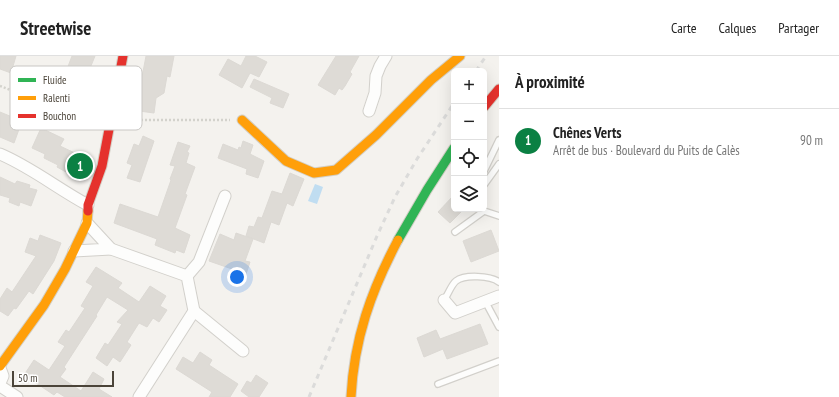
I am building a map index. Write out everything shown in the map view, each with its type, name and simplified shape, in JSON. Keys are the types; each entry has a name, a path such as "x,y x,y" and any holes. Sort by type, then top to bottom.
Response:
{"street":[{"path":"121,66 123,56"},
{"path":"369,111 375,93 376,76 386,56"},
{"path":"242,120 286,161 314,173 336,170 376,135 431,80 460,56"},
{"path":"487,104 499,89"},
{"path":"17,397 0,384 3,376 0,366 44,305 65,269 87,223 88,205 102,166 109,130"},
{"path":"351,397 355,356 362,326 373,292 405,226 425,191 451,152"},
{"path":"0,154 32,170 64,192 88,205"},
{"path":"187,276 199,262 225,196"},
{"path":"87,223 111,249"},
{"path":"74,250 111,249 187,276"},
{"path":"187,276 194,310 243,351"},
{"path":"444,300 455,313 499,296"},
{"path":"139,397 194,310"}],"lane":[{"path":"487,166 499,140"},
{"path":"487,182 499,164"},
{"path":"455,232 480,212"},
{"path":"487,212 499,216"},
{"path":"444,300 456,281 470,276 495,279 499,282"},
{"path":"485,301 499,326"},
{"path":"438,384 499,361"}],"water":[{"path":"315,184 323,187 317,204 308,201"}],"building":[{"path":"0,56 16,56 13,66 10,66 10,73 0,69"},
{"path":"72,56 95,56 91,66 68,66"},
{"path":"146,56 174,56 170,77 167,76 164,93 156,98 154,113 142,111 142,77"},
{"path":"246,56 255,56 267,62 259,77 250,73 242,88 219,75 228,59 241,66"},
{"path":"336,56 359,56 350,72 352,74 345,86 342,90 339,88 335,95 318,85"},
{"path":"254,79 289,94 283,108 270,103 272,98 250,87"},
{"path":"0,112 10,116 10,130 19,130 14,143 0,137"},
{"path":"40,130 45,130 64,139 60,146 79,155 71,171 67,169 66,172 57,167 58,165 44,158 45,154 32,148"},
{"path":"143,136 154,141 140,182 127,178 132,165 127,163 134,144 139,146"},
{"path":"243,141 253,145 250,154 264,161 258,178 246,174 247,169 218,158 223,144 238,150 239,147 241,148"},
{"path":"178,142 190,146 187,152 189,153 186,163 195,167 175,228 190,235 184,253 176,250 175,253 155,245 157,239 114,223 120,204 158,217 175,166 170,165"},
{"path":"290,173 304,179 293,206 287,203 279,225 271,222 264,243 246,236 249,226 254,227 258,217 262,218 272,191 282,194"},
{"path":"0,177 15,184 17,181 30,185 29,188 37,190 31,206 20,202 19,206 9,202 10,198 0,195"},
{"path":"451,198 451,212 461,212 450,223 438,212"},
{"path":"491,230 499,251 471,262 463,241"},
{"path":"236,233 253,239 245,261 250,262 244,280 230,275 232,269 209,261 220,234 234,240"},
{"path":"40,235 61,243 54,261 33,294 29,291 16,309 14,308 8,316 0,311 0,299 7,288 12,292 36,256 25,252 30,238 38,241"},
{"path":"96,267 122,283 118,288 139,302 150,286 166,296 160,306 167,310 159,322 153,318 147,327 139,323 127,342 131,345 120,362 113,357 107,366 96,358 105,343 108,345 122,324 117,322 128,310 107,297 96,315 97,316 64,367 66,369 60,377 81,391 93,372 104,379 99,389 112,397 65,397 57,392 54,395 24,375 34,360 49,370 65,346 58,342 66,330 69,332 85,308 81,306 93,286 86,282"},
{"path":"480,324 488,344 447,359 443,349 424,357 417,338 436,330 440,339"},
{"path":"200,352 212,360 209,365 238,384 230,397 209,397 212,392 176,369 183,357 193,363"},
{"path":"256,375 268,383 259,397 249,397 241,391 247,381 251,383"}],"railway":[{"path":"478,68 486,56"},
{"path":"309,397 395,197 417,159 453,104"}],"traffic: fast":[{"path":"398,240 451,153"}],"traffic: slow":[{"path":"242,120 286,161 314,173 336,170 376,135 431,80 460,56"},
{"path":"0,366 44,305 65,269 87,223 88,211"},
{"path":"351,397 360,335 372,297 388,259 398,240"}],"traffic: jam":[{"path":"121,66 123,56"},
{"path":"486,104 499,89"},
{"path":"88,211 88,205 102,166 109,130"}],"place":[{"name":"Chênes Verts","path":"80,166"}]}
